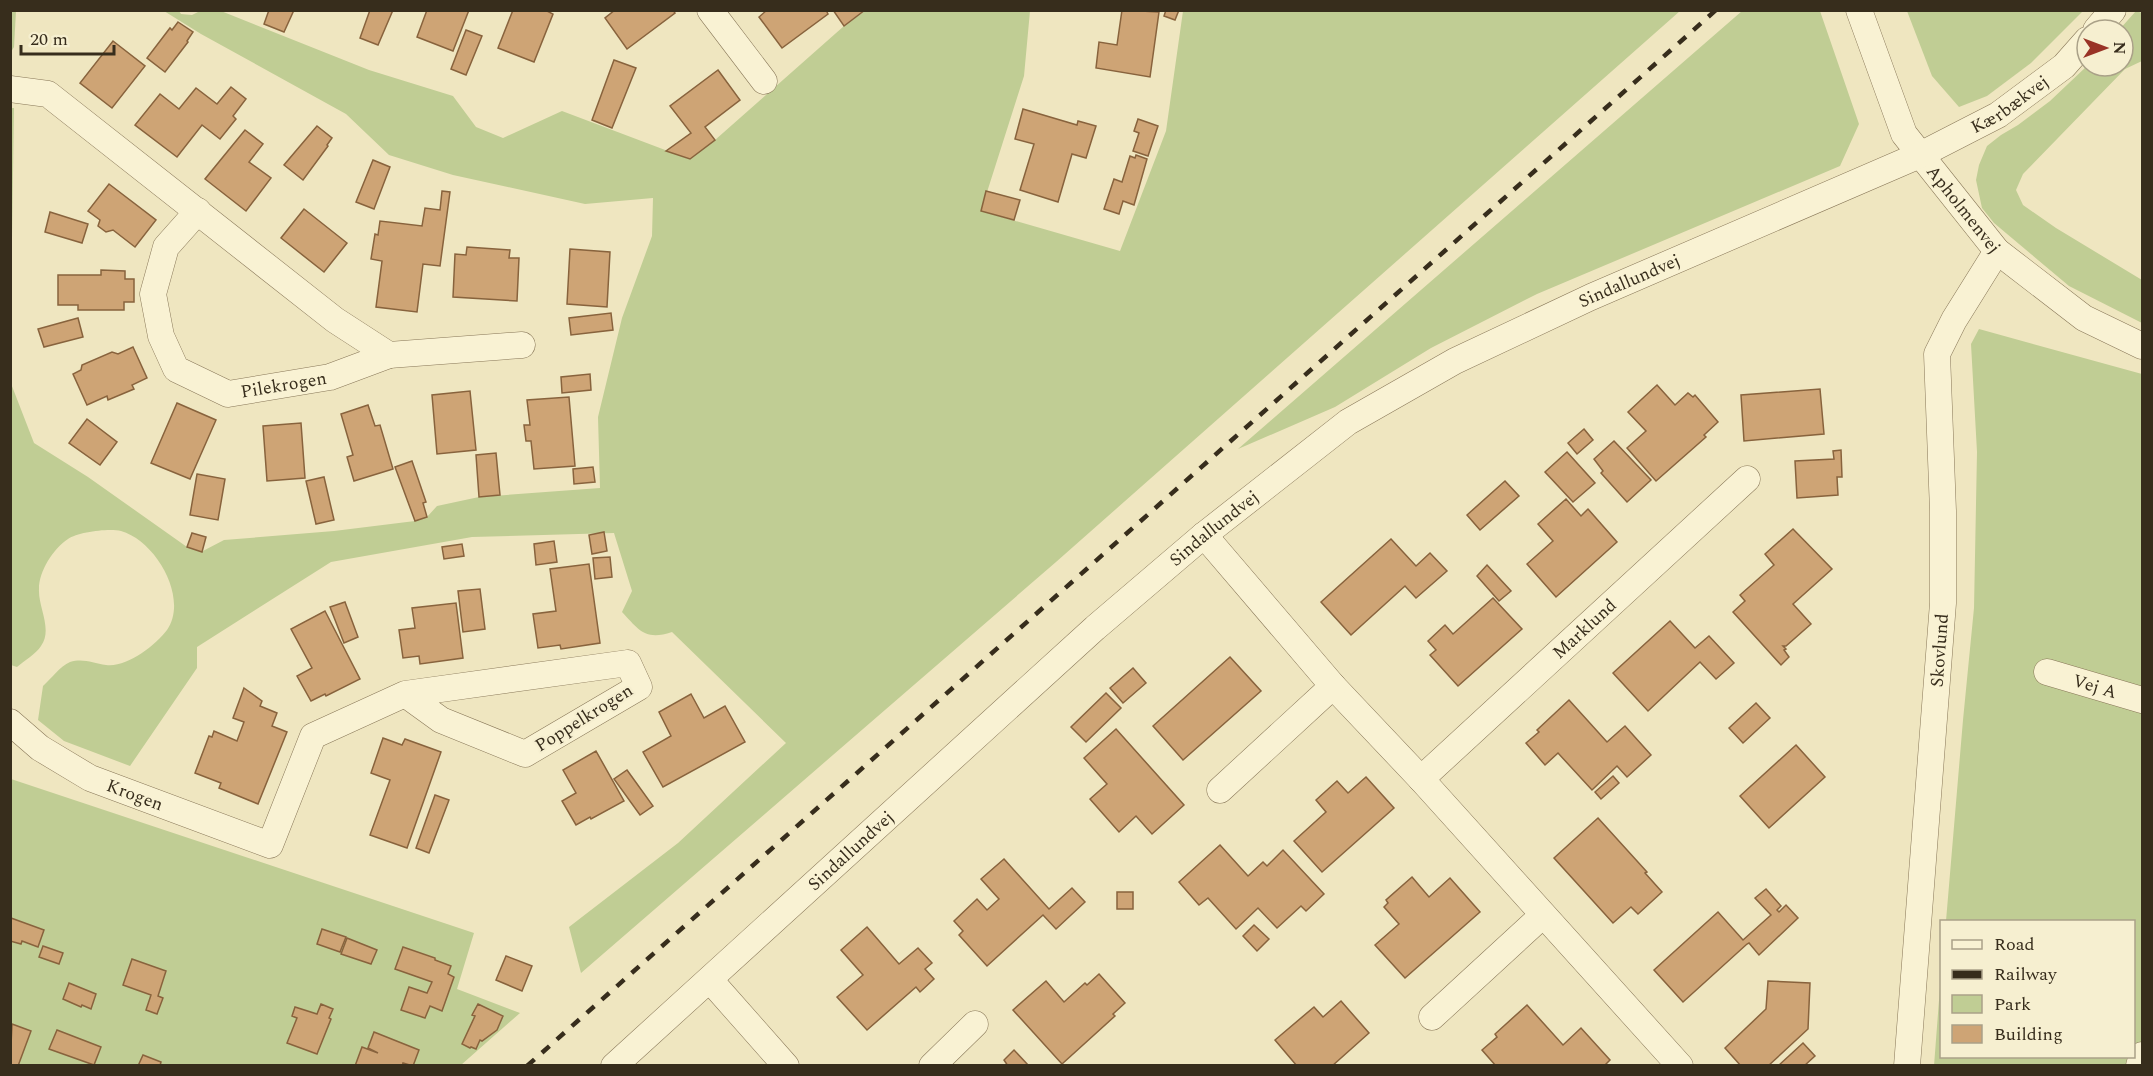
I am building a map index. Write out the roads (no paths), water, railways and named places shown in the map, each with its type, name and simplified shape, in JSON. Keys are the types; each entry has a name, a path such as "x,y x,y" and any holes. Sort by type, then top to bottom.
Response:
{"street":[{"path":"710,10 764,81"},
{"name":"Apholmenvej","path":"1859,10 1905,134 1997,251 2084,318 2142,346"},
{"name":"Kærbækvej","path":"1922,154 1998,115 2064,66 2075,54"},
{"path":"10,89 48,94 335,320 389,356"},
{"name":"Sindallundvej","path":"614,1065 1095,628 1204,535 1348,422 1455,360 1591,297 1922,154"},
{"name":"Pilekrogen","path":"198,211 166,247 153,294 161,336 176,369 228,394 330,377 389,356 522,345"},
{"name":"Skovlund","path":"1907,1065 1943,603 1943,511 1937,354 1954,320 1997,251"},
{"name":"Marklund","path":"1421,779 1747,479"},
{"path":"1204,535 1333,686 1421,779 1680,1065"},
{"name":"Poppelkrogen","path":"270,845 314,736 405,694 628,663 639,687 525,754 441,720 405,694"},
{"name":"Vej A","path":"2047,672 2142,700"},
{"path":"1220,790 1333,686"},
{"name":"Krogen","path":"10,722 40,748 90,778 270,845"},
{"path":"1432,1017 1543,915"},
{"path":"710,980 786,1065"},
{"path":"932,1065 975,1024"},
{"path":"2139,1065 2142,1055"}],"railway":[{"path":"527,1066 1716,10"}]}
